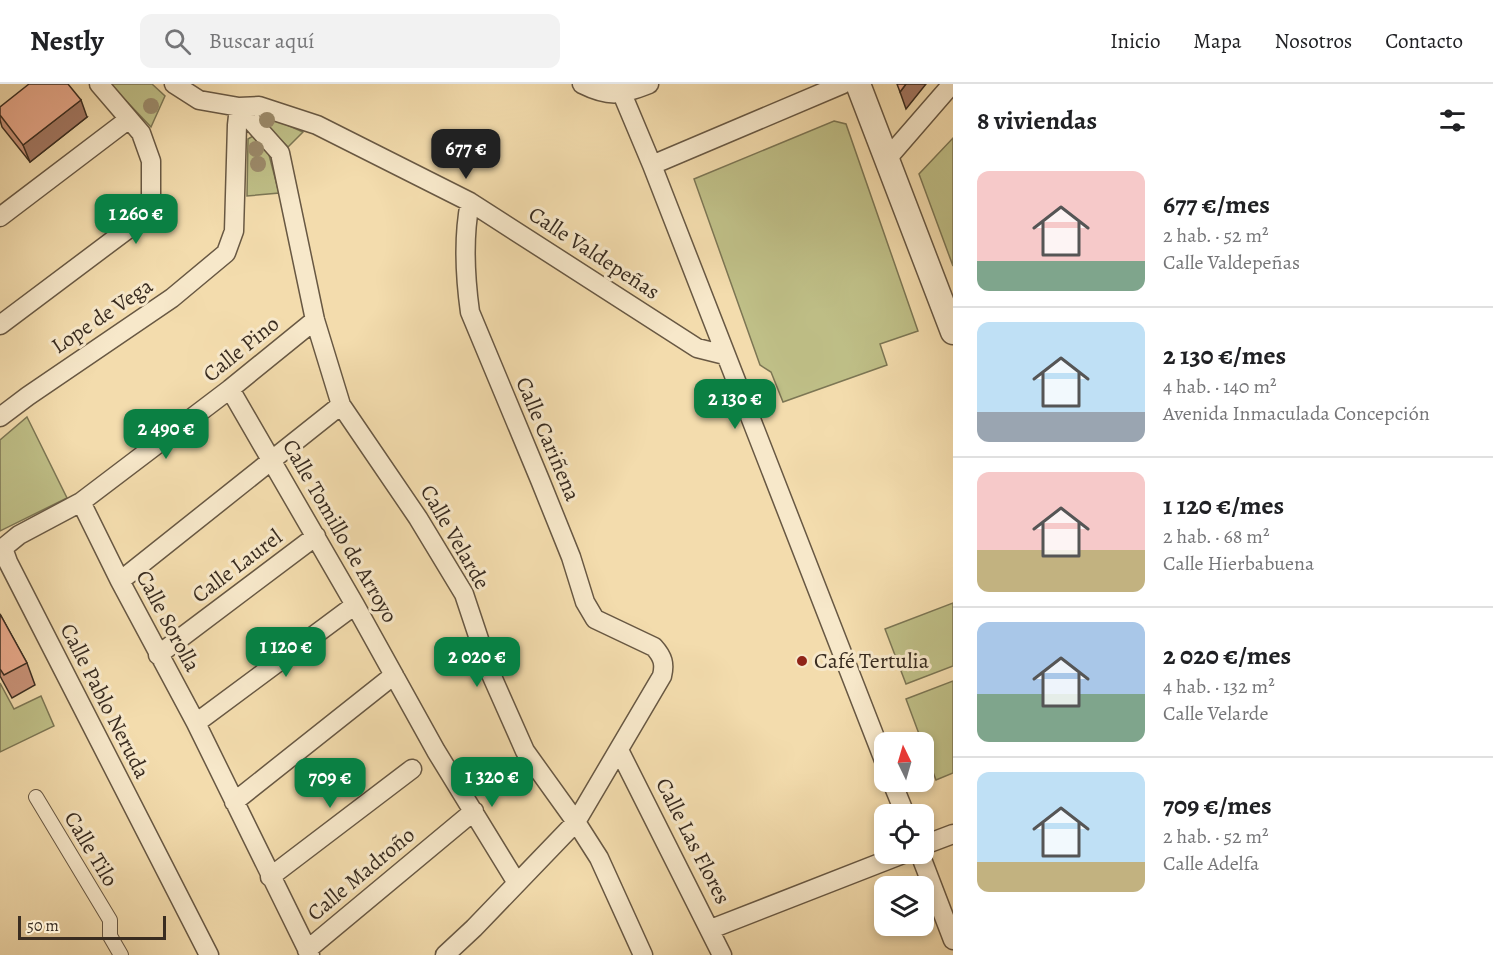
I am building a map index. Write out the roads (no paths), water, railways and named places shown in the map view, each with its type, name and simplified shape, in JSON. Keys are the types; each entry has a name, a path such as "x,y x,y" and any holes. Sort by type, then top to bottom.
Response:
{"street":[{"path":"0,325 132,226 151,204 151,161 141,133 99,84"},
{"name":"Calle Valdepeñas","path":"174,84 199,100 239,107 259,106 317,125 470,202 697,348 725,355"},
{"path":"582,84 597,92 649,84"},
{"path":"652,165 843,84"},
{"path":"858,84 953,332"},
{"path":"886,160 952,84"},
{"path":"620,89 652,165 874,735"},
{"path":"239,107 280,153 315,320"},
{"name":"Lope de Vega","path":"0,417 172,298 226,253 234,231 239,107"},
{"path":"0,217 129,119"},
{"name":"Calle Cariñena","path":"470,202 467,218 466,285 470,312 571,557 585,603 596,619 654,648 660,654 664,665 662,676 619,750"},
{"name":"Calle Pino","path":"81,502 230,389 315,320"},
{"name":"Calle Velarde","path":"315,320 341,405 418,518 464,594 490,672 525,751 599,858 643,955"},
{"name":"Calle Tomillo de Arroyo","path":"230,389 316,536 436,751 517,883"},
{"path":"120,581 341,405"},
{"name":"Calle Sorolla","path":"81,502 158,655 196,723 309,953"},
{"name":"Calle Pablo Neruda","path":"81,502 19,535 3,548 19,584 209,955"},
{"name":"Calle Laurel","path":"158,655 316,536"},
{"path":"196,723 355,605"},
{"path":"234,802 394,675"},
{"path":"445,955 576,822 619,750"},
{"name":"Calle Las Flores","path":"619,750 711,929 722,955"},
{"path":"270,877 412,769"},
{"name":"Calle Tilo","path":"36,797 110,920 110,936 121,955"},
{"name":"Calle Madroño","path":"309,953 474,811"},
{"path":"934,841 953,834"},
{"path":"711,929 877,864"},
{"path":"924,864 953,940"}],"place":[{"name":"Café Tertulia","path":"802,661"}]}
